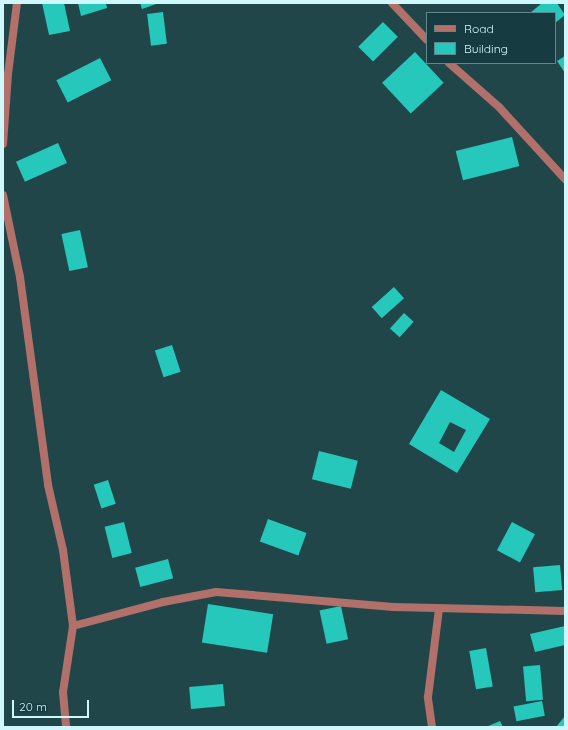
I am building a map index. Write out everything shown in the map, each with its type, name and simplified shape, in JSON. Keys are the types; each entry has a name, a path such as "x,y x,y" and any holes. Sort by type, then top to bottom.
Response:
{"street":[{"path":"3,144 8,74 17,3"},
{"path":"392,3 426,39"},
{"path":"450,64 499,107 564,176"},
{"path":"3,195 20,277 48,485 63,550 73,626 64,692 66,727"},
{"path":"73,626 163,602 216,592 393,607 565,611"},
{"path":"432,727 428,697 439,609"}],"building":[{"path":"42,3 64,3 70,31 49,35"},
{"path":"78,3 106,3 107,8 81,16"},
{"path":"140,3 159,3 142,9"},
{"path":"542,3 557,3 565,15 556,22 556,12 531,12"},
{"path":"163,12 167,44 151,46 147,14"},
{"path":"383,22 398,37 373,62 358,47"},
{"path":"415,52 444,83 411,113 382,83"},
{"path":"565,56 565,73 557,61"},
{"path":"100,58 111,80 68,103 56,80"},
{"path":"512,137 519,166 463,180 456,151"},
{"path":"58,143 67,163 25,182 16,162"},
{"path":"80,230 88,267 69,271 61,234"},
{"path":"394,287 404,298 382,318 372,307"},
{"path":"404,313 414,322 400,337 390,329"},
{"path":"172,345 181,372 164,377 155,351"},
{"path":"441,390 490,419 457,473 409,444","holes":["450,422 466,430 454,452 439,443"]},
{"path":"319,451 358,461 351,489 312,479"},
{"path":"108,480 116,504 101,508 94,485"},
{"path":"268,519 307,533 298,556 260,542"},
{"path":"124,522 132,553 112,558 105,527"},
{"path":"512,522 535,534 520,562 497,550"},
{"path":"168,559 173,578 140,587 135,568"},
{"path":"560,565 562,590 535,592 533,567"},
{"path":"208,604 273,614 267,653 202,643"},
{"path":"341,606 348,639 327,644 319,611"},
{"path":"565,626 565,645 535,652 530,634"},
{"path":"486,648 493,686 476,689 469,651"},
{"path":"540,665 543,700 526,701 523,666"},
{"path":"223,684 225,706 191,709 189,687"},
{"path":"542,701 545,716 516,721 514,707"},
{"path":"565,716 565,727 556,727"},
{"path":"500,721 503,727 486,727"}]}
